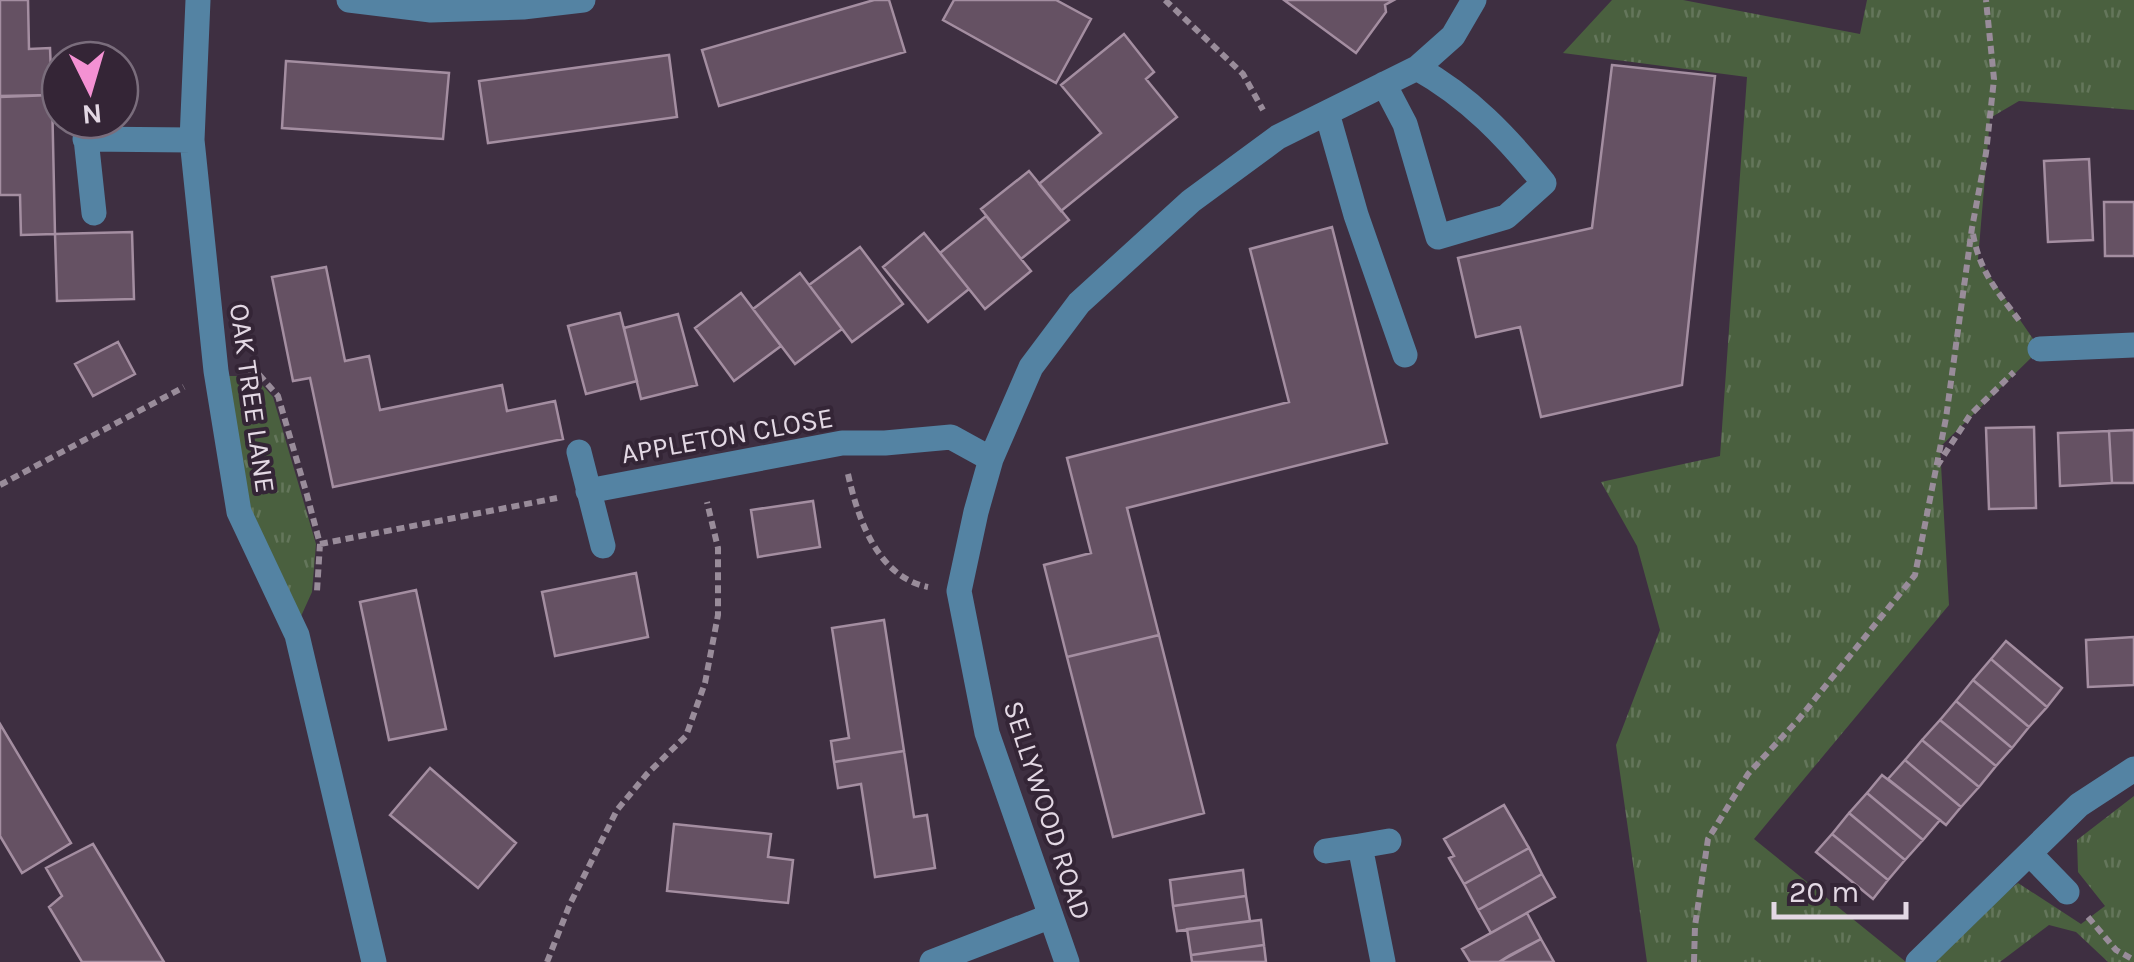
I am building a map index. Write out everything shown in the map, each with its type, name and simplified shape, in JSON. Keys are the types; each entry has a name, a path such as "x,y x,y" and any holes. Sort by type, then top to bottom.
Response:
{"street":[{"name":"OAK TREE LANE","path":"198,0 192,140 216,371 239,512 297,635 374,962"},
{"path":"350,0 431,10 583,0"},
{"name":"SELLYWOOD ROAD","path":"1066,962 987,733 959,591 991,459 1030,366 1079,303 1191,201 1278,137 1416,68 1453,36 1474,0"},
{"path":"1384,84 1405,124 1438,237 1506,216 1544,183 1510,141 1452,88 1416,68"},
{"path":"1327,113 1356,215 1405,355"},
{"path":"140,135 192,140"},
{"path":"85,140 94,214"},
{"path":"2040,349 2134,345"},
{"name":"APPLETON CLOSE","path":"588,492 842,443 885,444 951,437 991,459"},
{"name":"APPLETON CLOSE","path":"580,452 602,546"},
{"path":"1918,962 2079,806 2130,769 2134,770"},
{"path":"1326,852 1389,842"},
{"path":"1360,846 1383,962"},
{"path":"2031,855 2067,892"},
{"path":"932,962 1051,916"}],"path":[{"path":"1165,0 1243,74 1278,137"},
{"path":"1694,962 1695,926 1708,839 1748,774 1798,720 1914,575 1946,418 1986,153 1994,79 1986,0"},
{"path":"1935,470 1970,416 2040,349 1992,286 1978,259 1972,228"},
{"path":"0,485 216,371 255,370 278,396 320,544 316,593 297,635"},
{"path":"842,443 852,494 887,568 913,584 959,591"},
{"path":"547,962 570,904 617,810 686,736 705,683 718,615 718,548 700,471"},
{"path":"320,544 588,492"},
{"path":"2067,892 2116,950 2134,960"}],"green space":[{"path":"1612,0 1683,0 1860,34 1867,0 2134,0 2134,110 2019,101 1990,118 1978,259 2040,349 1940,447 1949,605 1754,839 1906,962 1647,962 1616,745 1660,630 1637,546 1601,482 1720,456 1747,77 1563,53"},
{"path":"220,376 254,376 273,397 316,544 312,592 297,625 242,512"},
{"path":"2134,796 2134,962 2108,962 2076,932 2049,925 2000,962 1917,962 2018,883 2081,924 2105,906 2078,872 2077,840"}],"building":[{"path":"0,0 28,0 29,49 40,48 40,95 0,96"},
{"path":"874,0 889,0 905,52 719,106 702,50"},
{"path":"954,0 1056,0 1091,19 1056,83 943,20"},
{"path":"1284,0 1394,0 1385,5 1386,12 1356,53"},
{"path":"1124,34 1154,72 1146,79 1177,117 1061,211 1039,184 1101,133 1061,85"},
{"path":"669,55 677,117 488,143 479,81"},
{"path":"286,61 449,73 443,139 282,128"},
{"path":"1612,65 1715,76 1682,385 1541,417 1520,327 1476,337 1458,258 1592,228"},
{"path":"40,95 40,140 53,140 55,234 21,235 20,195 0,195 0,97"},
{"path":"2089,159 2093,240 2048,242 2044,161"},
{"path":"1029,171 1069,220 1021,259 981,209"},
{"path":"2104,202 2134,202 2134,256 2105,256"},
{"path":"986,216 1031,271 985,309 940,253"},
{"path":"1332,227 1387,443 1127,508 1159,635 1067,657 1044,565 1091,553 1067,458 1289,402 1250,249"},
{"path":"132,232 134,299 57,301 55,234"},
{"path":"924,233 969,289 928,322 883,267"},
{"path":"860,247 903,304 852,342 809,285"},
{"path":"326,267 345,361 369,356 380,410 502,385 507,411 555,401 563,439 333,487 310,378 293,381 272,277"},
{"path":"800,273 842,329 795,364 753,309"},
{"path":"741,293 781,346 734,381 695,328"},
{"path":"620,313 637,381 586,394 568,326"},
{"path":"678,314 697,385 641,399 624,328"},
{"path":"118,342 135,374 93,396 75,364"},
{"path":"2034,427 2036,508 1989,509 1986,428"},
{"path":"2134,430 2134,483 2112,483 2109,431"},
{"path":"2109,431 2112,483 2060,486 2058,433"},
{"path":"813,501 820,547 758,557 751,510"},
{"path":"636,573 648,637 555,656 542,592"},
{"path":"416,590 446,729 389,740 360,602"},
{"path":"884,620 904,751 834,762 831,741 849,738 832,628"},
{"path":"1159,635 1204,813 1113,837 1067,657"},
{"path":"2134,637 2134,685 2088,687 2086,640"},
{"path":"2006,641 2062,688 2047,707 1991,659"},
{"path":"1991,659 2047,707 2029,727 1973,680"},
{"path":"1973,680 2029,727 2012,748 1956,701"},
{"path":"1956,701 2012,748 1996,766 1940,720"},
{"path":"1940,720 1996,766 1979,787 1922,740"},
{"path":"0,724 71,843 22,873 0,836"},
{"path":"1922,740 1979,787 1961,807 1905,760"},
{"path":"904,751 914,817 927,815 935,868 875,877 861,784 838,788 834,762"},
{"path":"1905,760 1961,807 1946,825 1888,779"},
{"path":"430,768 516,843 478,888 390,815"},
{"path":"1882,775 1940,820 1923,840 1867,793"},
{"path":"1867,793 1923,840 1905,860 1849,813"},
{"path":"1504,805 1529,848 1464,884 1449,858 1454,856 1444,839"},
{"path":"1849,813 1905,860 1888,880 1832,834"},
{"path":"674,824 771,834 768,857 793,860 788,903 667,891"},
{"path":"1832,834 1888,880 1873,899 1816,852"},
{"path":"93,844 164,962 82,962 49,907 62,896 46,868"},
{"path":"1529,848 1542,874 1478,910 1464,884"},
{"path":"1243,870 1246,896 1173,906 1170,880"},
{"path":"1542,874 1555,897 1491,933 1478,910"},
{"path":"1246,896 1250,921 1177,931 1173,906"},
{"path":"1527,913 1541,939 1499,962 1470,962 1462,949"},
{"path":"1261,920 1264,945 1191,955 1187,929"},
{"path":"1541,939 1554,962 1499,962 1510,955"},
{"path":"1264,945 1266,962 1192,962 1191,955"}]}
